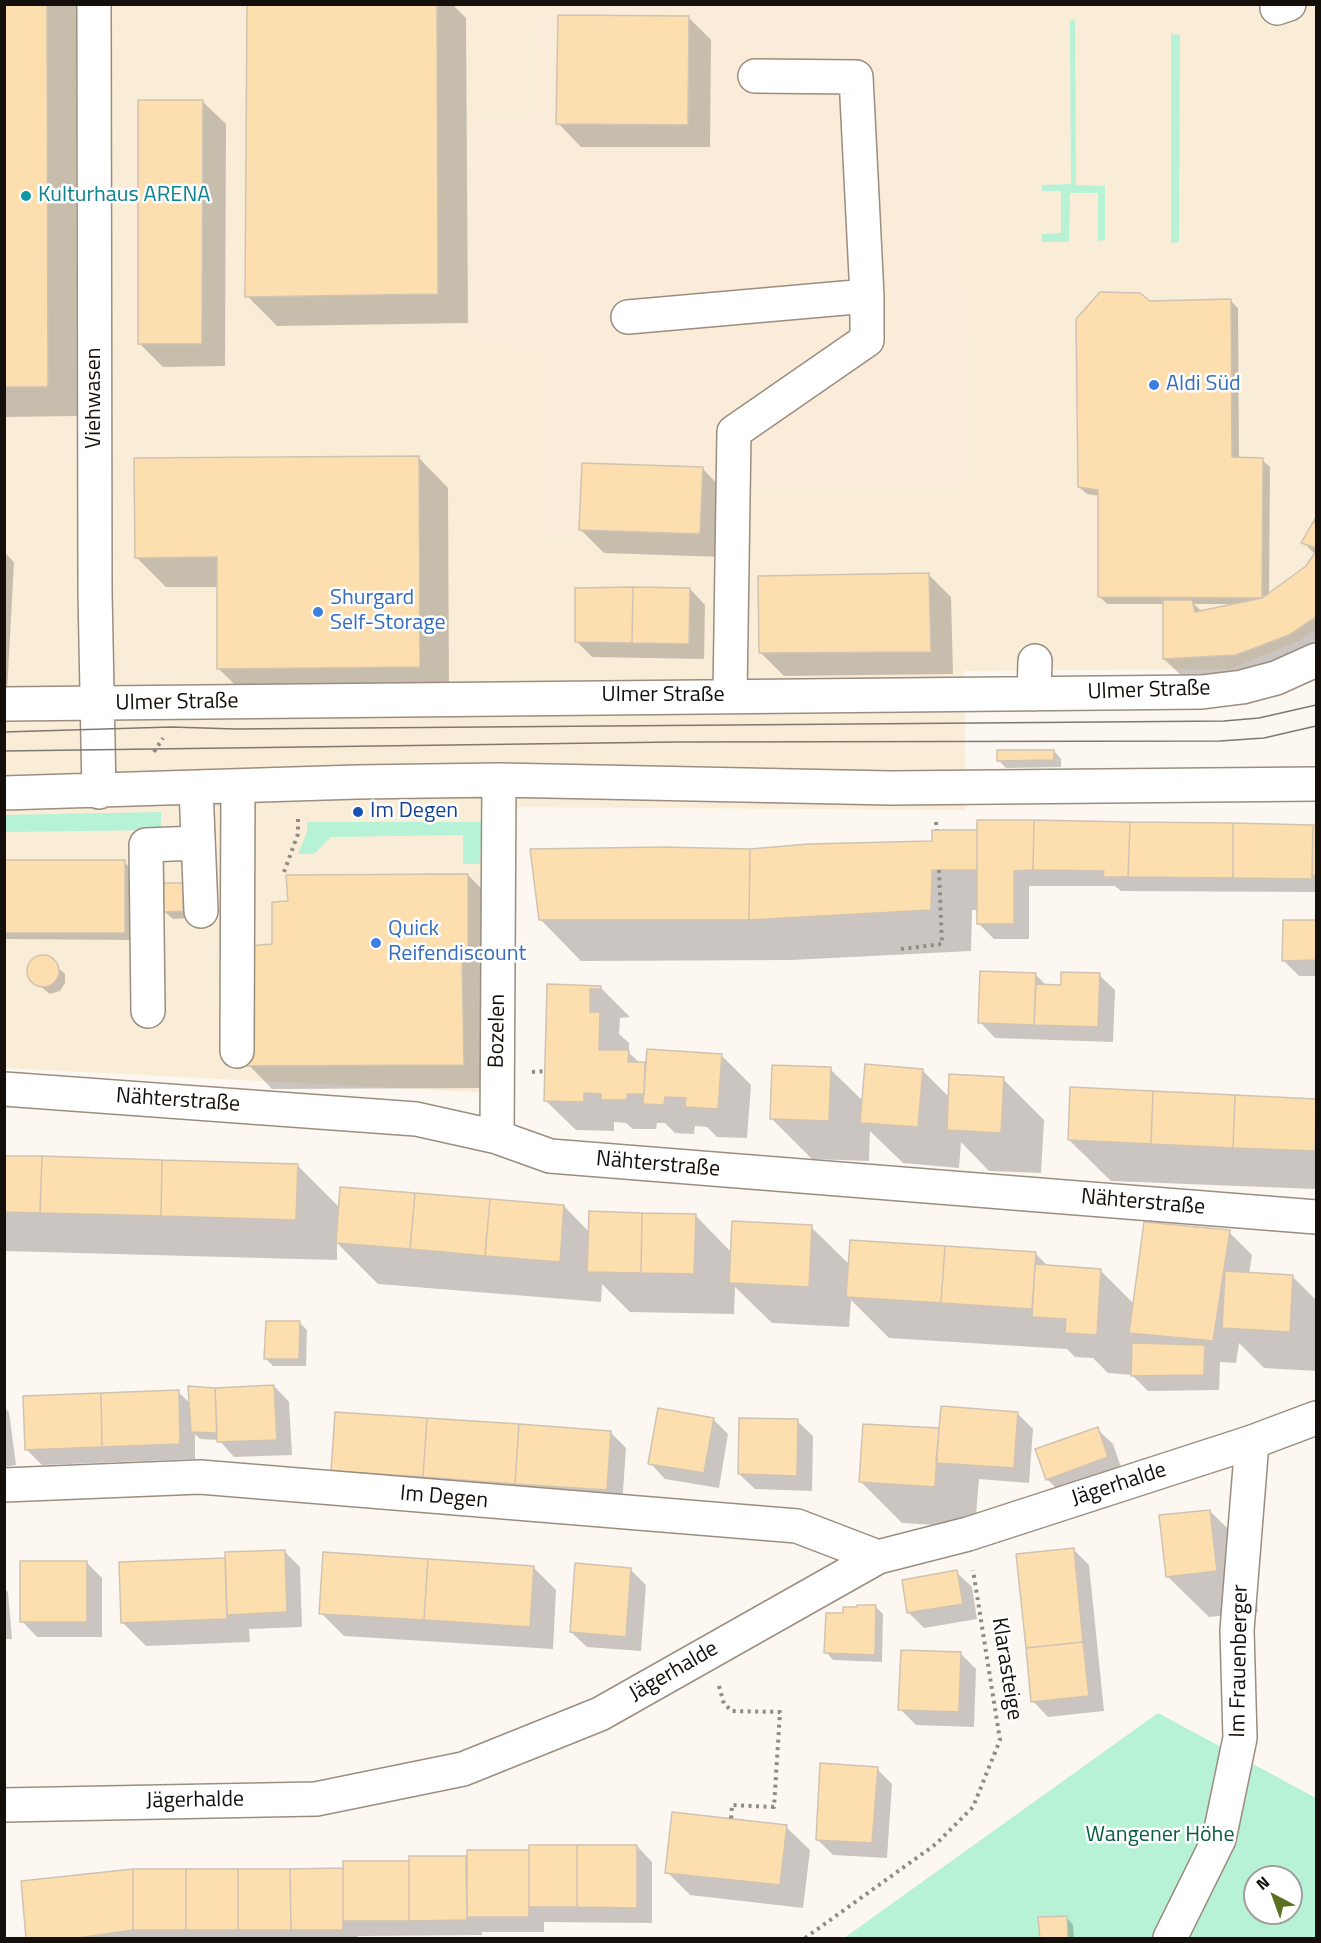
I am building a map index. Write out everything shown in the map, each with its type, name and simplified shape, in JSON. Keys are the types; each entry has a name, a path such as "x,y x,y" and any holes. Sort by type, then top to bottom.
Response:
{"street":[{"name":"Viehwasen","path":"94,4 99,792"},
{"path":"730,696 734,432 867,340 867,296 856,77 755,76"},
{"path":"628,317 867,296"},
{"name":"Ulmer Straße","path":"4,704 98,705 320,699 1202,692 1276,678 1317,660"},
{"path":"1034,694 1035,662"},
{"path":"4,793 499,780 891,788 1317,784"},
{"name":"Bozelen","path":"497,1137 499,780"},
{"path":"237,1051 238,786"},
{"path":"196,788 201,911"},
{"path":"148,1011 146,845 198,843"},
{"name":"Nähterstraße","path":"4,1089 416,1119 497,1137 550,1156 1317,1217"},
{"name":"Jägerhalde","path":"4,1805 316,1798 463,1769 600,1714 878,1557 968,1534 1252,1442 1317,1418"},
{"name":"Im Frauenberger","path":"1170,1938 1219,1839 1240,1738 1237,1630 1252,1442"},
{"name":"Im Degen","path":"4,1485 200,1477 797,1526 878,1557"}],"path":[{"path":"151,755 166,734"},
{"path":"284,872 298,834"},
{"path":"901,949 942,944 939,870"},
{"name":"Klarasteige","path":"805,1938 936,1844 973,1807 1000,1740 968,1534"},
{"path":"730,1819 732,1805 774,1807 780,1712 732,1711"}],"shaded area":[{"path":"4,5 1316,5 1316,629 1299,641 1230,669 964,671 966,810 496,807 493,1093 5,1068"},
{"path":"552,5 962,5 966,488 761,485 707,491 705,537 543,533 540,484 543,347 467,345 465,121 537,120 536,34 539,19"}],"green space":[{"path":"1075,20 1076,185 1105,186 1105,240 1098,241 1098,193 1070,193 1069,242 1042,242 1042,234 1061,233 1061,191 1042,191 1042,185 1071,184 1070,21"},
{"path":"1171,34 1180,35 1179,242 1171,243"},
{"path":"161,812 161,830 5,832 4,815"},
{"path":"307,822 482,822 480,864 463,864 463,835 331,837 314,854 298,854 307,832"},
{"name":"Wangener Höhe","path":"1158,1713 1316,1798 1316,1938 844,1938"}],"building":[{"name":"Kulturhaus ARENA","path":"4,4 47,4 48,387 4,387"},
{"path":"247,4 437,4 438,294 245,297"},
{"path":"558,15 689,16 688,125 556,124"},
{"path":"138,100 203,100 202,344 138,344"},
{"name":"Aldi Süd","path":"1100,292 1140,293 1150,301 1231,299 1232,457 1263,458 1262,598 1098,597 1098,490 1078,487 1076,319"},
{"name":"Shurgard Self-Storage","path":"419,456 420,667 217,669 217,557 135,558 134,458"},
{"path":"582,463 703,467 700,534 579,530"},
{"path":"1313,522 1316,524 1316,548 1301,543"},
{"path":"1316,551 1316,617 1289,635 1236,655 1163,659 1163,600 1192,600 1195,612 1262,598 1306,566"},
{"path":"929,573 931,652 759,653 758,576"},
{"path":"633,587 632,643 575,642 575,588"},
{"path":"633,587 690,588 689,644 632,643"},
{"path":"997,750 1054,750 1054,760 997,761"},
{"path":"977,820 1034,820 1033,870 1014,871 1014,924 977,924"},
{"path":"1034,820 1130,822 1128,877 1103,877 1104,871 1033,870"},
{"path":"1130,822 1233,823 1233,878 1128,877"},
{"path":"1233,823 1313,825 1312,879 1233,878"},
{"path":"1313,825 1316,825 1316,876 1312,876"},
{"path":"932,830 977,830 977,870 932,870 931,910 749,920 750,849 808,844 932,841"},
{"path":"663,847 750,849 749,920 539,920 530,849"},
{"path":"4,860 125,860 125,933 4,933"},
{"path":"468,874 468,957 462,957 464,1065 247,1066 247,946 272,944 272,902 288,901 286,875"},
{"path":"165,883 184,883 183,911 164,912 155,903 156,892"},
{"path":"1283,920 1316,920 1316,960 1282,961"},
{"path":"43,955 54,960 59,971 54,982 43,987 32,982 27,971 32,960"},
{"path":"980,971 1036,973 1034,1025 978,1023"},
{"path":"1061,972 1100,973 1098,1027 1034,1025 1036,984 1061,985"},
{"path":"547,984 601,986 601,989 590,989 590,1012 600,1012 599,1050 629,1050 628,1062 645,1062 644,1094 627,1094 627,1100 601,1100 601,1094 584,1093 584,1102 544,1101"},
{"path":"647,1049 722,1054 718,1109 685,1107 686,1098 665,1097 664,1105 643,1104"},
{"path":"865,1064 923,1069 918,1127 860,1123"},
{"path":"772,1065 831,1067 829,1121 770,1119"},
{"path":"949,1074 1004,1077 1001,1133 947,1130"},
{"path":"1070,1087 1153,1091 1151,1144 1068,1140"},
{"path":"1153,1091 1235,1095 1233,1148 1151,1144"},
{"path":"1235,1095 1316,1099 1315,1151 1233,1148"},
{"path":"4,1156 42,1156 40,1213 4,1212"},
{"path":"42,1156 162,1160 161,1216 40,1213"},
{"path":"162,1160 298,1164 296,1220 161,1216"},
{"path":"340,1187 415,1193 410,1249 336,1243"},
{"path":"415,1193 490,1199 485,1256 410,1249"},
{"path":"490,1199 564,1205 560,1262 485,1256"},
{"path":"589,1211 642,1213 641,1273 587,1272"},
{"path":"642,1213 696,1214 694,1274 641,1273"},
{"path":"732,1221 812,1225 809,1287 729,1283"},
{"path":"1144,1222 1230,1230 1213,1341 1129,1333"},
{"path":"850,1240 945,1246 941,1303 846,1297"},
{"path":"945,1246 1036,1252 1032,1309 941,1303"},
{"path":"1035,1264 1101,1269 1097,1335 1065,1333 1066,1319 1032,1317"},
{"path":"1225,1271 1293,1275 1290,1332 1222,1328"},
{"path":"266,1321 300,1321 299,1359 264,1359"},
{"path":"1132,1343 1205,1345 1204,1375 1131,1376"},
{"path":"274,1385 277,1440 217,1442 215,1388"},
{"path":"188,1386 215,1388 217,1433 191,1432"},
{"path":"179,1390 180,1444 102,1447 101,1393"},
{"path":"101,1393 102,1447 25,1450 23,1396"},
{"path":"941,1406 1018,1412 1014,1468 936,1463"},
{"path":"658,1408 714,1418 704,1473 648,1464"},
{"path":"335,1412 427,1418 423,1477 331,1471"},
{"path":"427,1418 519,1424 515,1484 423,1477"},
{"path":"739,1418 798,1419 797,1476 738,1474"},
{"path":"519,1424 611,1431 607,1490 515,1484"},
{"path":"863,1424 939,1428 935,1487 859,1482"},
{"path":"1098,1427 1108,1457 1046,1480 1035,1449"},
{"path":"1210,1510 1217,1571 1166,1577 1159,1515"},
{"path":"1074,1548 1083,1642 1026,1648 1016,1554"},
{"path":"285,1550 287,1612 227,1615 225,1552"},
{"path":"323,1552 428,1559 424,1620 319,1614"},
{"path":"225,1558 227,1619 121,1623 119,1562"},
{"path":"428,1559 534,1566 530,1627 424,1620"},
{"path":"20,1561 87,1561 87,1622 20,1622"},
{"path":"575,1563 631,1568 626,1637 570,1632"},
{"path":"957,1570 963,1604 907,1613 902,1580"},
{"path":"857,1605 876,1605 875,1655 824,1653 826,1613 843,1613 843,1607 857,1607"},
{"path":"1083,1642 1089,1696 1031,1702 1026,1648"},
{"path":"901,1650 961,1652 959,1712 898,1710"},
{"path":"820,1763 878,1767 872,1843 816,1840"},
{"path":"672,1812 787,1825 780,1885 665,1873"},
{"path":"529,1845 577,1845 577,1907 529,1907"},
{"path":"577,1845 637,1845 637,1908 577,1907"},
{"path":"467,1850 529,1850 529,1917 467,1917"},
{"path":"409,1856 466,1856 467,1920 409,1921"},
{"path":"343,1861 409,1861 409,1921 343,1921"},
{"path":"343,1868 343,1930 291,1930 290,1869"},
{"path":"133,1869 186,1869 186,1930 133,1930"},
{"path":"133,1869 133,1930 78,1938 26,1938 21,1881"},
{"path":"186,1869 238,1869 238,1930 186,1930"},
{"path":"238,1869 290,1869 291,1930 238,1930"},
{"path":"1067,1916 1068,1938 1040,1938 1038,1917"}],"tram line":[{"path":"4,732 171,727 236,729 1224,721 1259,718 1316,705"},
{"path":"4,751 675,742 1220,741 1264,738 1316,726"}],"place":[{"name":"Kulturhaus ARENA","path":"26,196"},
{"name":"Aldi Süd","path":"1154,385"},
{"name":"Shurgard Self-Storage","path":"318,612"},
{"name":"Im Degen","path":"358,812"},
{"name":"Quick Reifendiscount","path":"376,943"}]}
